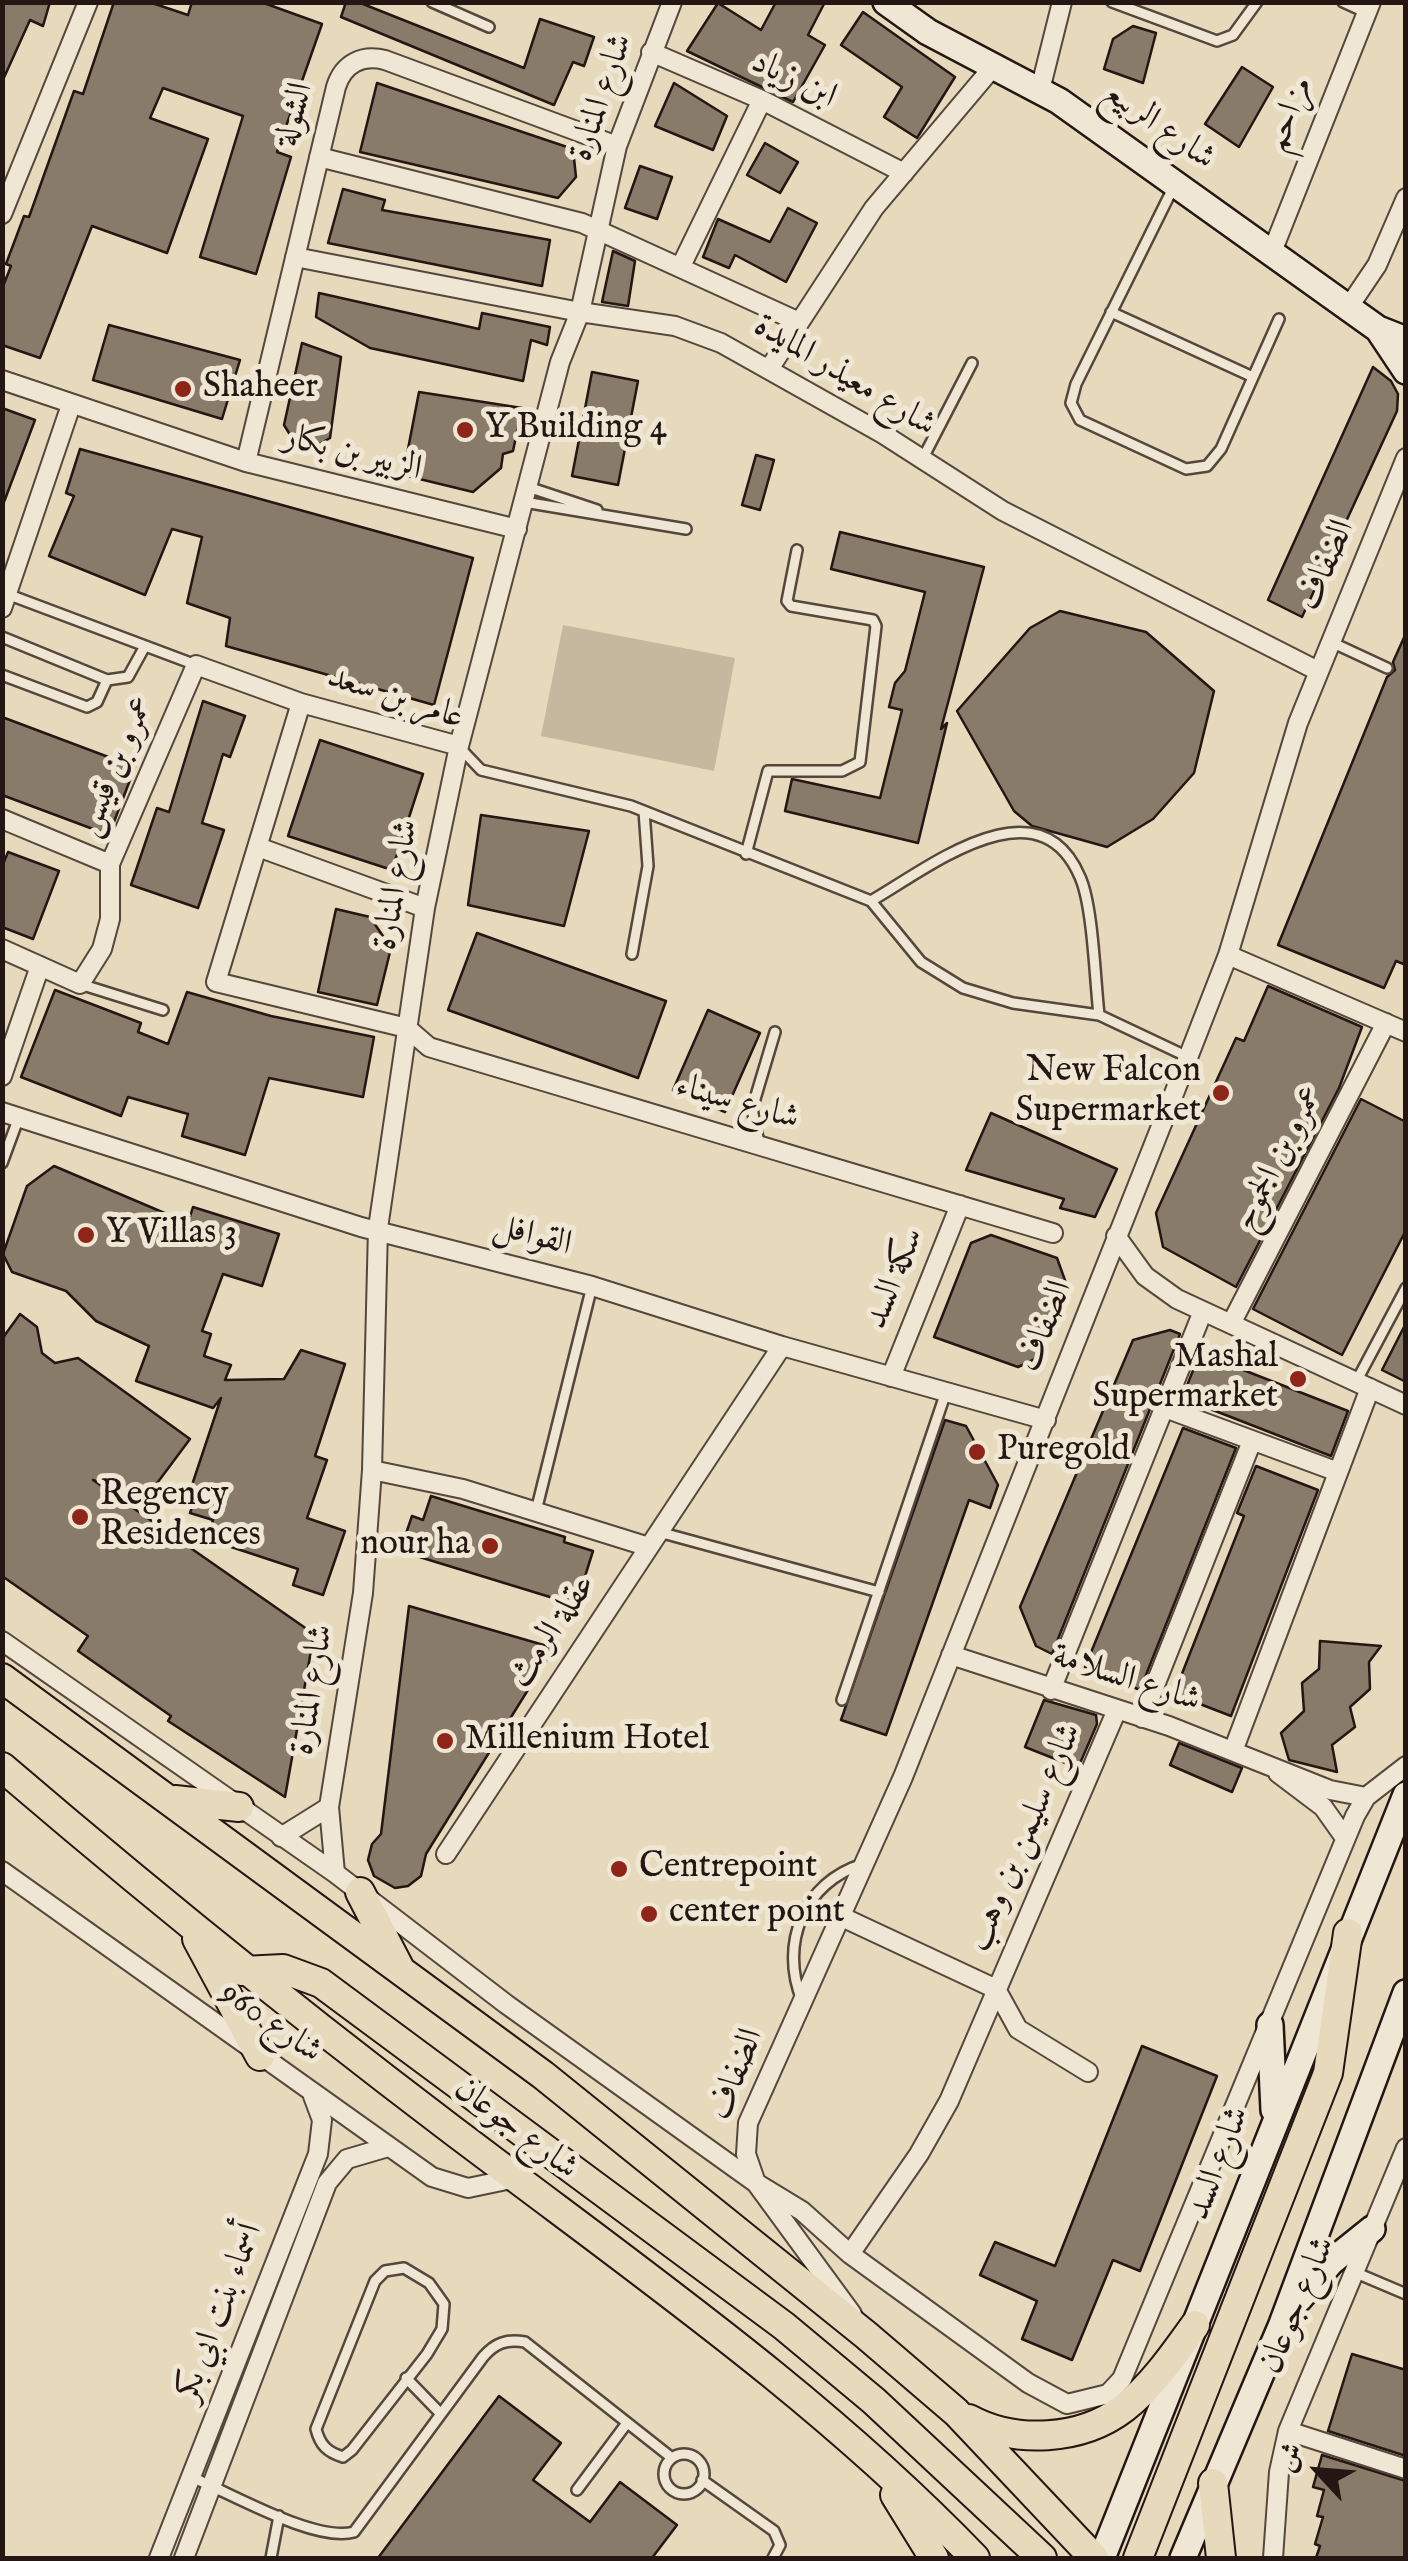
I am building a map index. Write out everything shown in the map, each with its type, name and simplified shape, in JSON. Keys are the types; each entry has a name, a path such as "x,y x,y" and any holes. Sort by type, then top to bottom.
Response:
{"main road":[{"name":"شارع الربيع","path":"886,2 993,67 1040,90 1176,182 1378,329 1406,340"},
{"name":"شارع الربيع","path":"1378,329 1406,370"},
{"name":"شارع جوعان","path":"2,1678 174,1800 543,2075 866,2335 956,2412 1094,2558"},
{"name":"شارع جوعان","path":"2,1767 244,1971 666,2288 841,2428 975,2558"},
{"name":"شارع السد","path":"1102,2558 1406,1795"},
{"path":"174,1800 238,1806"},
{"path":"360,1892 403,1974"},
{"path":"192,1929 260,2056"},
{"path":"1138,2558 1328,2073 1348,1933"},
{"path":"244,1971 284,1969 320,1983 784,2326 874,2401 1042,2558"},
{"path":"1183,2558 1282,2324 1406,1993"},
{"path":"1270,2025 1274,2122"},
{"path":"1282,2324 1322,2272 1372,2229"},
{"path":"956,2412 1011,2437 1038,2437 1088,2425 1123,2409 1195,2324"},
{"path":"841,2428 913,2520 934,2558"},
{"path":"1213,2483 1221,2558"}],"street":[{"path":"2,214 88,2"},
{"name":"شارع المنارة","path":"335,1872 329,1807 363,1593 372,1470 378,1228 424,908 458,746 560,362 580,312 617,146 672,2"},
{"path":"1040,90 1062,2"},
{"name":"مزاحم","path":"1272,252 1369,8"},
{"name":"ابن زياد","path":"651,52 762,100 904,172"},
{"name":"الشولة","path":"246,462 339,77 354,62 375,58 617,146"},
{"path":"769,369 861,227 993,67"},
{"path":"680,266 762,100"},
{"path":"319,157 596,229 800,322"},
{"path":"1348,308 1377,265 1406,198"},
{"name":"شارع معيذر المايدة","path":"295,257 580,312 675,326 722,343 1003,511 1318,671"},
{"name":"الزبير بن بكار","path":"2,380 246,462 517,530"},
{"path":"5,601 72,405"},
{"name":"الضفاف","path":"756,2183 746,2154 748,2124 866,1862 1046,1420 1228,955 1298,723 1402,478 1406,458"},
{"name":"عامر بن سعد","path":"196,665 301,703 458,746"},
{"name":"عمرو بن قيس","path":"80,984 102,949 110,919 110,864 196,665"},
{"path":"301,703 258,847 424,908"},
{"path":"2,819 110,864"},
{"name":"شارع سيناء","path":"258,847 216,982 407,1028 429,1047 1054,1233"},
{"path":"2,949 80,984"},
{"path":"1228,955 1406,1032"},
{"path":"2,1076 40,966"},
{"name":"عمرو بن الجموح","path":"1231,1324 1386,1023"},
{"name":"القوافل","path":"11,1114 361,1227 378,1228 592,1286 782,1346 1046,1420"},
{"name":"سكة السد","path":"891,1377 960,1205"},
{"path":"1116,1236 1144,1276 1204,1311 1406,1405"},
{"path":"1052,1690 1204,1311"},
{"name":"عقلة الرمث","path":"446,1854 782,1346"},
{"path":"1233,1751 1338,1472 1363,1386"},
{"path":"1165,1408 1338,1472"},
{"path":"1142,1718 1252,1441"},
{"name":"عقلة الرمث","path":"372,1470 654,1539"},
{"name":"شارع جوعان","path":"2,1641 335,1872 506,2004 756,2183 802,2211 850,2254 1053,2399 1068,2404 1108,2394"},
{"name":"شارع السلامة","path":"951,1656 1142,1718 1278,1772 1366,1797"},
{"name":"شارع سليمن بن وهب","path":"996,1989 1116,1712"},
{"name":"شارع السد","path":"1108,2394 1130,2360 1345,1838 1366,1797 1406,1766"},
{"name":"شارع السلامة","path":"1278,1772 1322,1807 1345,1838"},
{"name":"شارع المنارة","path":"282,1837 329,1807"},
{"name":"شارع 960","path":"2,1871 432,2177 456,2187 516,2178"},
{"name":"شارع سليمن بن وهب","path":"842,1917 996,1989 1018,2030 1088,2072"},
{"path":"850,2254 920,2154 974,2046 996,1989"},
{"name":"أسماء بنت ابي بكر","path":"159,2558 318,2154 322,2120 319,2103 310,2092"},
{"name":"أسماء بنت ابي بكر","path":"184,2558 327,2183 347,2159 388,2146"},
{"name":"شارع جوعان","path":"1273,2558 1279,2472 1288,2431 1406,2148"},
{"name":"شارع جوعان","path":"756,2183 866,2335"},
{"path":"1288,2431 1406,2469"}],"lane":[{"path":"432,2 489,27"},
{"path":"1112,2 1218,41 1233,35 1257,2"},
{"path":"1344,2 1369,8"},
{"path":"1176,182 1072,393 1074,412 1088,424 1186,470 1208,466 1216,459 1279,319"},
{"path":"1111,312 1254,377"},
{"path":"922,460 972,363"},
{"path":"526,494 686,529"},
{"path":"746,854 768,770 842,771 860,762 876,626 873,620 790,606 787,601 798,550"},
{"path":"5,601 196,665"},
{"path":"2,637 107,680 128,677 144,646"},
{"path":"1330,642 1386,668"},
{"path":"2,675 88,707 97,702 107,680"},
{"name":"عامر بن سعد","path":"458,746 480,770 630,806 871,902"},
{"path":"632,954 648,866 644,811"},
{"path":"1099,1014 1081,879 1064,853 1041,838 1013,830 984,836 871,902 922,962 963,988 1012,1003 1099,1014 1188,1057"},
{"path":"80,984 163,1010"},
{"path":"759,1144 752,1109 775,1032"},
{"path":"2,1164 11,1114"},
{"path":"536,1511 592,1286"},
{"path":"1363,1386 1406,1288"},
{"path":"842,1700 946,1392"},
{"path":"654,1539 878,1592"},
{"path":"803,2002 792,1960 801,1917 828,1881 866,1862"},
{"path":"404,2268 429,2283 444,2304 442,2329 406,2378 343,2457 320,2442 316,2430 375,2280 385,2271 404,2268"},
{"path":"1354,2272 1406,2294"},
{"path":"191,2477 279,2516 337,2535 354,2532 491,2348 513,2340 525,2342 672,2458 694,2457 703,2469 702,2480 689,2494 674,2491 665,2479 672,2458"},
{"path":"406,2378 440,2413"},
{"path":"577,2490 627,2423"},
{"path":"702,2480 774,2531 780,2545 773,2558"},
{"path":"271,2558 279,2516"}],"shaded area":[{"path":"563,625 735,658 714,771 541,736"}],"building":[{"path":"2,2 50,2 43,26 30,20 2,82"},
{"path":"114,2 149,2 188,15 192,2 261,2 322,24 277,152 291,157 256,274 200,257 243,116 163,88 150,118 208,139 167,253 92,226 40,358 2,345 2,289 11,266 6,264 24,216 29,217 74,91 83,94"},
{"path":"346,2 358,2 524,68 540,19 594,37 584,66 573,62 554,105 341,17"},
{"path":"776,2 825,2 808,35 825,45 793,102 687,51 718,3 761,30"},
{"path":"863,12 955,77 917,138 884,117 902,87 841,45"},
{"path":"1133,26 1156,33 1143,83 1104,69 1113,39"},
{"path":"1242,67 1273,87 1239,147 1205,124"},
{"path":"377,83 573,149 576,177 558,198 360,152"},
{"path":"674,83 727,116 713,150 655,126"},
{"path":"765,143 798,162 780,193 747,175"},
{"path":"640,166 672,177 657,219 625,208"},
{"path":"343,189 385,200 382,210 550,240 542,286 328,243"},
{"path":"788,208 817,223 786,282 735,255 729,268 703,257 718,219 770,242"},
{"path":"613,251 635,261 628,306 602,302"},
{"path":"319,293 479,329 482,313 550,327 547,345 531,340 523,381 370,348 316,317"},
{"path":"109,325 240,360 222,419 93,380"},
{"path":"302,343 341,357 330,438 302,454 284,425"},
{"path":"1373,367 1391,381 1398,394 1397,411 1302,617 1268,600"},
{"path":"592,372 638,381 618,485 572,476"},
{"name":"Y Building 4","path":"419,392 522,408 513,451 503,454 501,468 473,492 403,475"},
{"path":"2,408 35,420 4,502 2,502"},
{"path":"80,449 473,558 434,705 226,646 230,618 187,603 202,537 172,529 145,595 49,556 74,496 66,493"},
{"path":"756,455 774,460 760,510 742,505"},
{"path":"840,532 984,567 941,729 947,723 918,843 785,811 792,779 880,798 902,710 889,707 895,683 905,671 925,592 831,569"},
{"path":"1060,611 1146,632 1214,691 1194,773 1153,819 1107,847 1032,826 1014,811 957,711 1030,628"},
{"path":"1406,633 1406,965 1396,961 1384,988 1278,945 1387,677 1395,670 1393,662"},
{"path":"203,701 245,716 230,757 223,754 202,823 224,830 198,908 131,885 157,808 169,812"},
{"path":"2,717 135,767 109,835 2,795"},
{"path":"320,740 423,774 392,870 288,836"},
{"path":"481,815 589,831 564,926 468,905"},
{"path":"8,852 59,871 33,939 2,927 2,867"},
{"path":"336,909 370,917 391,948 377,1005 318,992"},
{"path":"477,933 666,1001 638,1078 448,1010"},
{"path":"1268,986 1362,1027 1339,1088 1236,1287 1163,1247 1156,1213 1236,1038 1244,1041"},
{"path":"55,990 141,1023 138,1032 168,1044 187,992 271,1016 374,1037 363,1097 269,1078 245,1155 182,1136 188,1114 128,1097 121,1116 21,1077"},
{"path":"708,1010 760,1033 725,1112 673,1090"},
{"path":"1361,1099 1406,1122 1406,1230 1342,1355 1253,1309"},
{"path":"991,1113 1117,1169 1095,1217 1060,1208 1064,1199 966,1170"},
{"path":"54,1166 188,1223 193,1207 279,1234 262,1286 223,1274 202,1331 211,1334 204,1356 231,1365 225,1380 284,1379 301,1350 345,1364 315,1456 327,1460 307,1518 345,1531 323,1595 293,1585 298,1569 207,1539 213,1520 190,1513 199,1487 192,1485 221,1398 213,1408 136,1381 149,1346 96,1321 66,1291 12,1272 3,1254 27,1186"},
{"path":"991,1235 1057,1258 1066,1283 1035,1359 1018,1367 934,1337 971,1243"},
{"path":"20,1314 37,1327 42,1353 55,1363 78,1358 190,1439 146,1498 93,1480 314,1634 285,1797 168,1721 171,1716 78,1651 88,1636 2,1576 2,1339"},
{"path":"1406,1323 1406,1382 1382,1370"},
{"path":"1170,1330 1180,1334 1052,1654 1036,1646 1020,1607 1133,1340"},
{"path":"1200,1353 1348,1411 1331,1456 1182,1398"},
{"path":"945,1420 966,1426 998,1485 990,1508 969,1500 886,1735 841,1720"},
{"path":"1183,1428 1236,1448 1140,1690 1085,1667"},
{"path":"1256,1466 1318,1490 1231,1716 1174,1694 1244,1516 1237,1513"},
{"name":"nour ha","path":"431,1496 565,1537 564,1542 593,1551 576,1605 400,1551 412,1516 423,1520"},
{"name":"Millenium Hotel","path":"409,1606 554,1648 426,1854 421,1876 408,1886 395,1888 374,1876 368,1860 372,1844 381,1834"},
{"path":"1320,1641 1381,1646 1369,1662 1370,1689 1350,1707 1355,1727 1332,1745 1337,1772 1289,1760 1281,1733 1304,1711 1302,1683 1319,1669"},
{"path":"1044,1700 1096,1715 1097,1724 1078,1768 1025,1747"},
{"path":"1179,1743 1242,1768 1232,1792 1170,1765"},
{"path":"1142,2046 1217,2076 1140,2271 1113,2260 1072,2360 1022,2339 1037,2301 980,2275 995,2242 1055,2266"},
{"path":"1352,2354 1406,2370 1406,2456 1328,2431"},
{"path":"499,2396 561,2443 533,2480 590,2522 620,2482 677,2525 652,2558 378,2558"},
{"path":"1322,2455 1406,2481 1406,2558 1316,2558 1320,2546 1315,2544 1323,2517 1317,2516 1324,2490 1313,2487"}],"place":[{"name":"Shaheer","path":"183,389"},
{"name":"Y Building 4","path":"465,430"},
{"name":"New Falcon Supermarket","path":"1221,1093"},
{"name":"Y Villas 3","path":"86,1235"},
{"name":"Mashal Supermarket","path":"1298,1379"},
{"name":"Puregold","path":"977,1452"},
{"name":"Regency Residences","path":"80,1517"},
{"name":"nour ha","path":"490,1546"},
{"name":"Millenium Hotel","path":"445,1741"},
{"name":"Centrepoint","path":"619,1869"},
{"name":"center point","path":"649,1914"}]}
